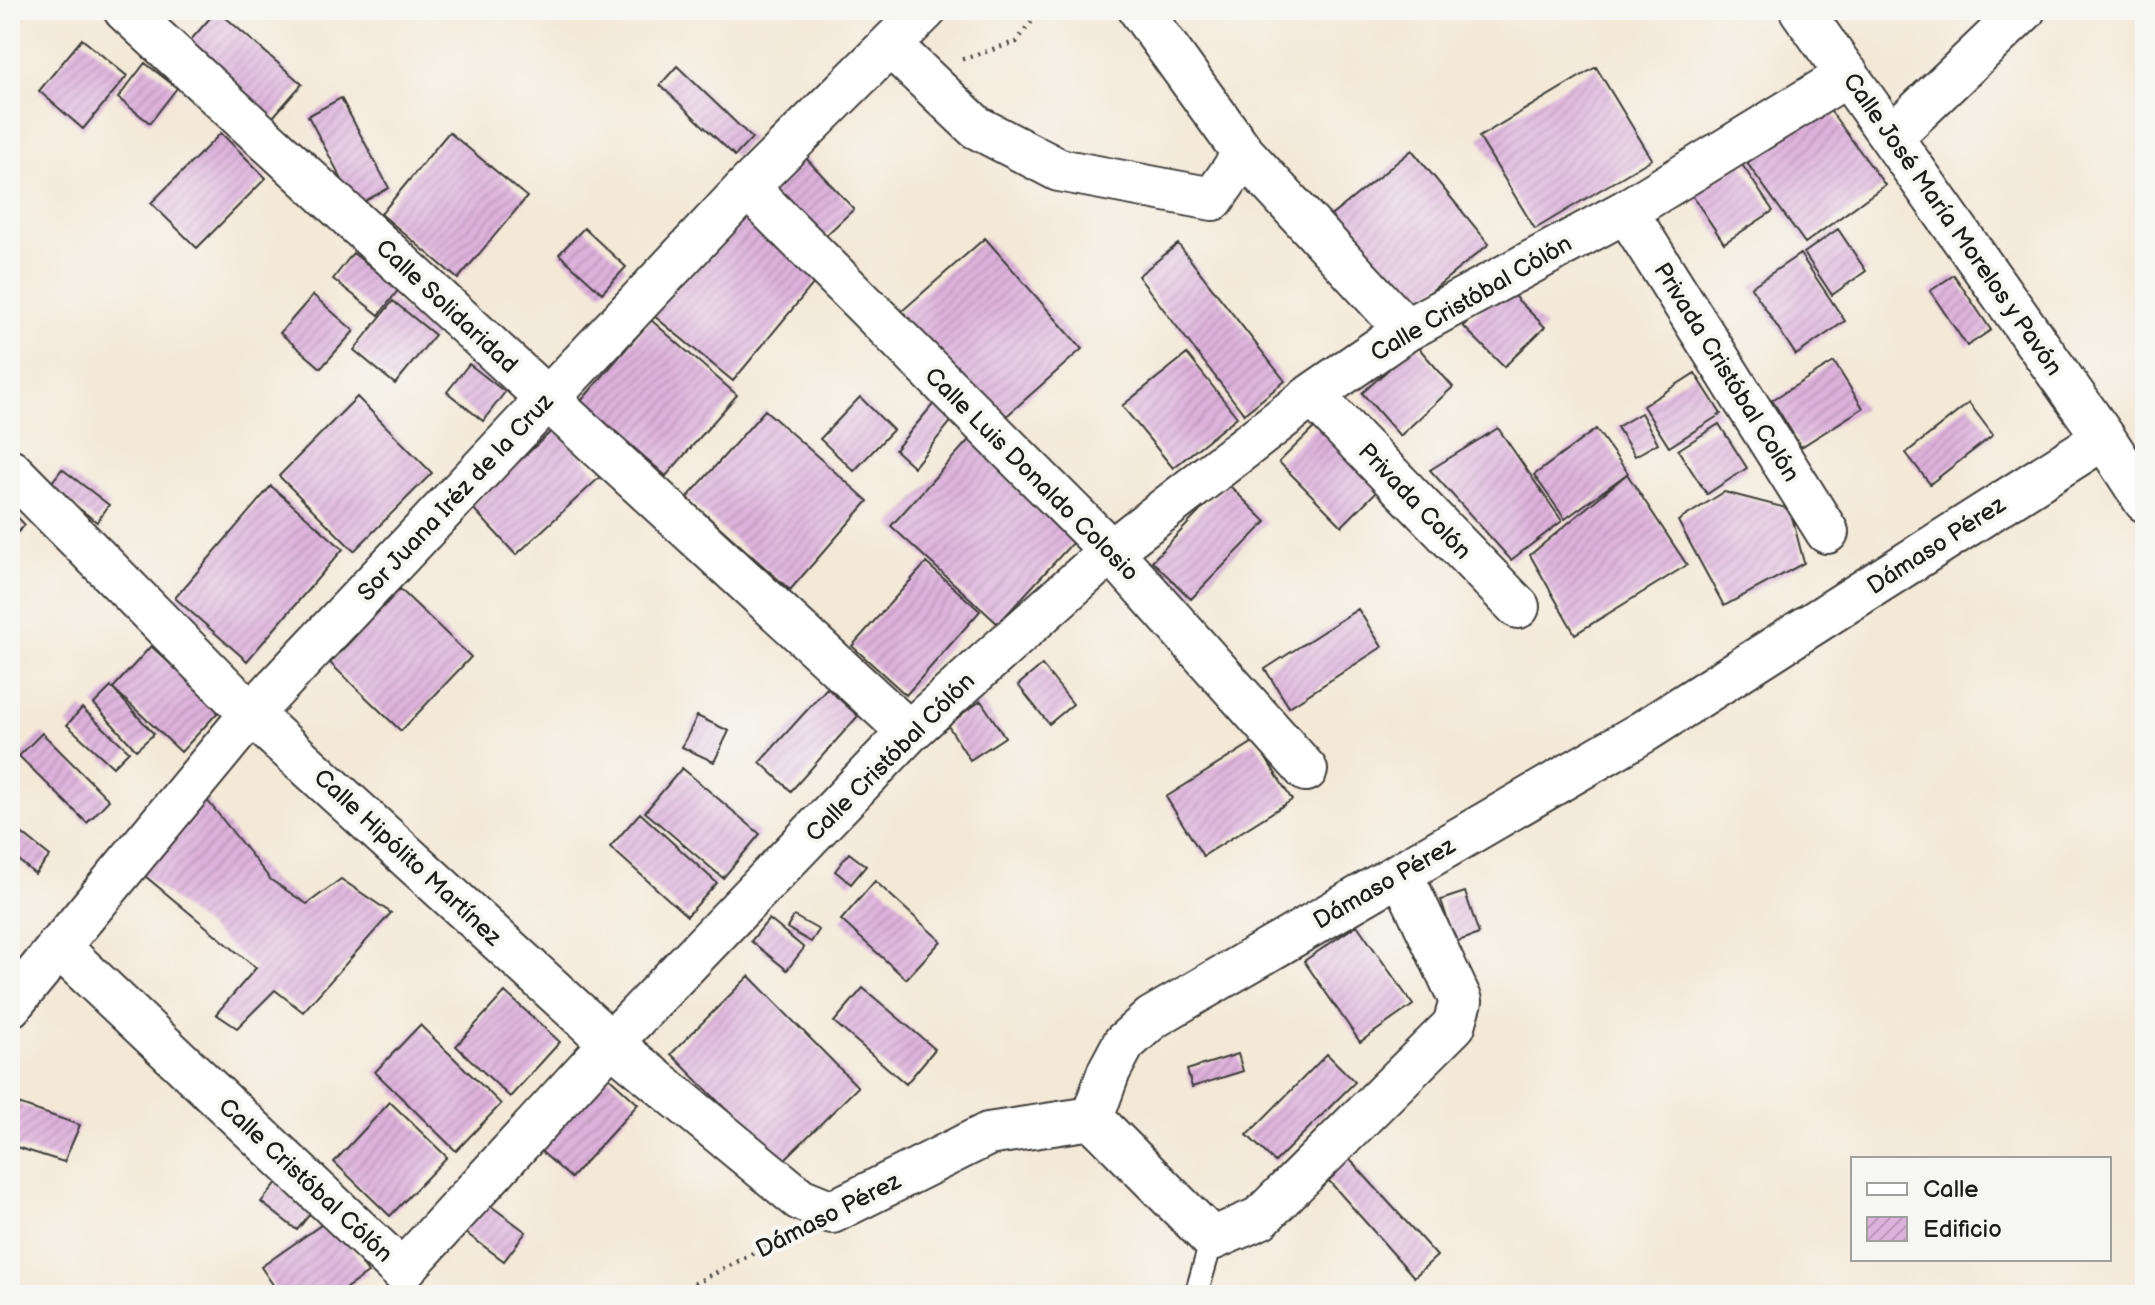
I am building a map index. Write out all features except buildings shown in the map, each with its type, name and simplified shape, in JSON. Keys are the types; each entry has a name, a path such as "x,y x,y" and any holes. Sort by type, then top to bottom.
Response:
{"street":[{"name":"Calle Solidaridad","path":"125,10 909,732"},
{"name":"Sor Juana Iréz de la Cruz","path":"10,1006 251,714 747,187 925,10"},
{"path":"1140,10 1244,154 1406,330"},
{"name":"Calle José María Morelos y Pavón","path":"1801,10 2104,438 2145,501"},
{"path":"1891,137 2024,10"},
{"path":"890,45 976,127 1059,170 1213,199 1244,154"},
{"name":"Calle Cristóbal Cólón","path":"58,946 402,1271 611,1043 909,732 1111,551 1312,395 1406,330 1626,211 1848,75"},
{"name":"Calle Luis Donaldo Colosio","path":"747,187 1111,551 1306,770"},
{"name":"Privada Cristóbal Colón","path":"1626,211 1827,532"},
{"name":"Privada Colón","path":"1312,395 1518,607"},
{"name":"Dámaso Pérez","path":"832,1212 988,1134 1092,1118 1109,1071 1124,1043 1152,1018 1643,732 2104,438"},
{"name":"Calle Hipólito Martínez","path":"10,470 251,714 611,1043 800,1199 832,1212"},
{"path":"1092,1118 1212,1239 1260,1218 1454,1025 1461,1001 1401,873"}],"lane":[{"path":"1196,1295 1212,1239"}],"path":[{"path":"920,73 1016,42 1040,10"},
{"name":"Dámaso Pérez","path":"673,1295 832,1212"}]}
